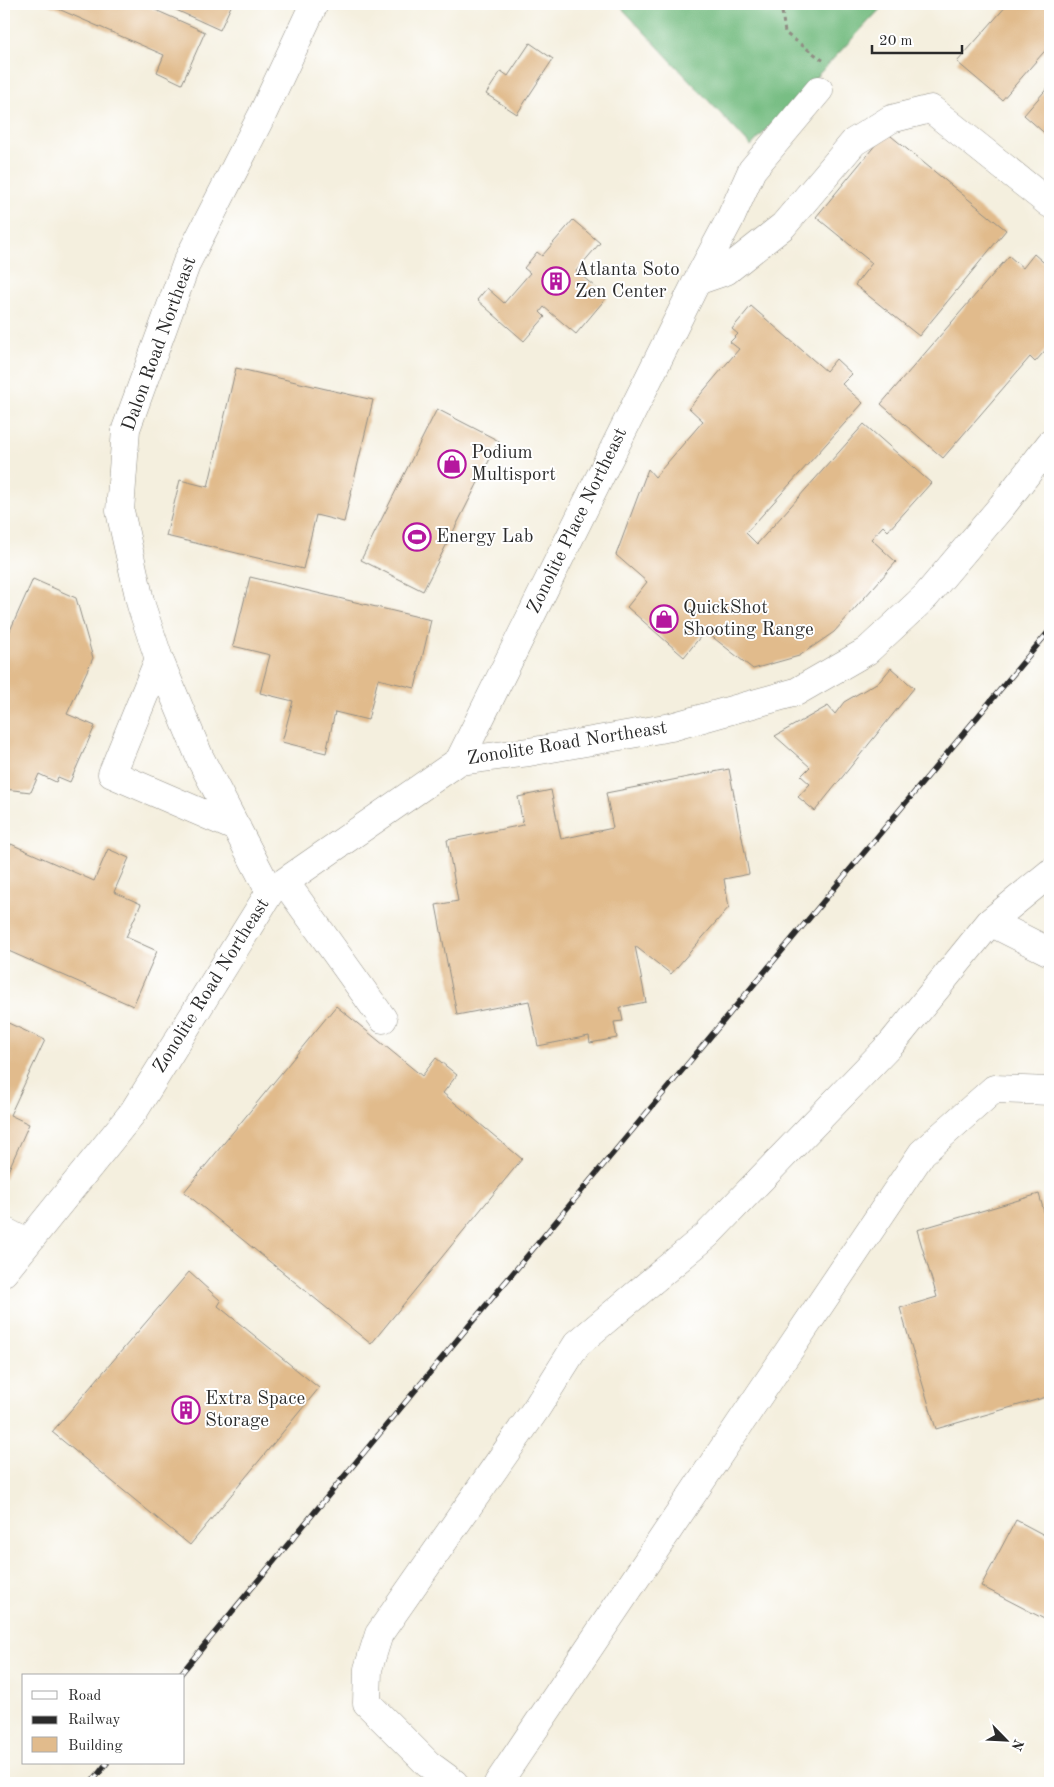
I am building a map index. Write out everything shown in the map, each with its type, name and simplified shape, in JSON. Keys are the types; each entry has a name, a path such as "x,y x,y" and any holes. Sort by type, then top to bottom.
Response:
{"street":[{"name":"Dalon Road Northeast","path":"314,4 262,115 187,262 126,429 120,511 141,605 159,659 200,758 237,828 278,887 383,1019"},
{"name":"Zonolite Place Northeast","path":"459,761 697,281 731,217 752,170 823,79"},
{"path":"697,281 726,271 783,226 854,142 891,119 931,109 1050,204"},
{"name":"Zonolite Road Northeast","path":"4,1272 16,1237 134,1111 278,887 459,761 529,752 672,727 796,692 867,651 926,596 1002,506 1050,444"},
{"path":"159,659 112,774 237,828"},
{"path":"454,1783 428,1764 367,1703 368,1669 380,1634 536,1409 577,1344 707,1235 892,1043 990,922 1050,873"},
{"path":"990,922 1050,952"},
{"path":"498,1783 922,1153 994,1089 1050,1091"}],"path":[{"path":"781,4 785,33 823,60 823,79"}],"green space":[{"path":"618,4 885,4 751,146"}],"building":[{"path":"47,4 142,4 205,32 182,84 157,72 164,55"},
{"path":"163,4 232,4 220,30"},
{"path":"1008,4 1050,4 1050,45 1002,100 957,62"},
{"path":"530,43 553,59 517,114 486,94 501,71 508,76"},
{"path":"1050,85 1050,138 1024,115"},
{"path":"886,132 1006,230 919,336 855,285 872,263 816,217"},
{"name":"Atlanta Soto Zen Center","path":"573,220 600,243 576,271 607,297 576,334 544,307 540,312 545,317 524,341 477,300 487,288 504,303 530,273 524,268 537,252 542,256"},
{"path":"1034,254 1050,268 1050,280 1045,287 1050,292 1050,334 1047,337 1050,339 1050,345 1035,362 1030,357 943,458 881,404 1009,256 1023,268"},
{"path":"751,306 826,371 836,359 852,374 842,384 863,403 746,533 757,544 864,424 931,483 888,531 883,526 871,539 896,562 834,632 799,656 753,669 705,631 684,657 627,607 647,582 616,555 648,469 655,477 703,421 689,408 739,349 730,342 738,334 732,329"},
{"path":"236,368 373,400 344,522 316,515 303,569 166,536 180,480 208,487"},
{"path":"437,409 499,441 423,591 361,560"},
{"path":"250,577 431,620 415,688 378,679 368,720 335,712 326,753 282,742 293,701 260,693 270,655 233,646"},
{"path":"33,579 76,598 93,658 67,714 95,726 70,782 58,777 56,782 39,774 31,792 4,789 4,644"},
{"path":"891,668 914,688 815,811 798,797 810,784 801,776 810,767 775,736 828,706 835,714 844,702 880,681"},
{"path":"729,769 749,874 724,879 729,907 671,974 635,946 646,1002 620,1007 623,1021 614,1022 617,1038 590,1043 589,1036 538,1046 529,1001 457,1015 436,905 458,901 447,840 523,825 518,797 551,790 561,839 613,828 606,793"},
{"path":"11,844 94,881 108,849 129,858 114,892 141,904 126,937 157,951 133,1006 4,949 4,860"},
{"path":"336,1006 422,1076 436,1058 457,1075 443,1093 522,1159 371,1344 184,1192"},
{"path":"4,1021 45,1040 10,1115 29,1124 4,1180"},
{"path":"1039,1194 1050,1233 1050,1396 936,1429 900,1308 937,1297 917,1230"},
{"name":"Extra Space Storage","path":"189,1272 221,1301 218,1306 319,1388 190,1545 52,1432"},
{"path":"1016,1520 1050,1538 1050,1622 981,1586"}],"railway":[{"path":"181,1674 1050,630"},
{"path":"91,1783 106,1764"}],"place":[{"name":"Atlanta Soto Zen Center","path":"556,281"},
{"name":"Podium Multisport","path":"452,464"},
{"name":"Energy Lab","path":"417,537"},
{"name":"QuickShot Shooting Range","path":"664,619"},
{"name":"Extra Space Storage","path":"186,1410"}]}
